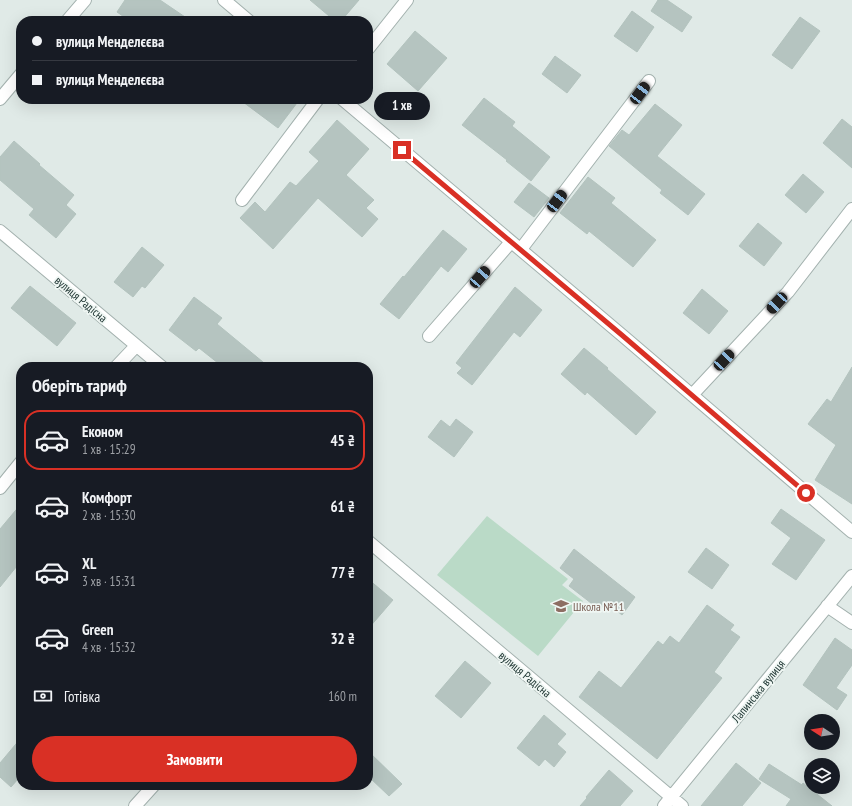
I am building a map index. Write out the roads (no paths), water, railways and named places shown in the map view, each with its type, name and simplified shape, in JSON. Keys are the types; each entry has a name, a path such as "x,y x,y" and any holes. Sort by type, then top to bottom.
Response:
{"street":[{"path":"71,16 84,0"},
{"path":"224,0 243,16"},
{"path":"373,43 407,0"},
{"path":"0,99 16,80"},
{"path":"521,250 649,81"},
{"path":"242,200 314,104"},
{"path":"348,104 852,532"},
{"path":"692,395 788,292 852,209"},
{"name":"вулиця Радісна","path":"0,231 156,362"},
{"path":"429,336 511,242"},
{"path":"121,362 136,346"},
{"path":"0,488 16,468"},
{"name":"вулиця Радісна","path":"373,545 668,802 682,806"},
{"name":"Лапинська вулиця","path":"668,802 852,576"},
{"path":"827,606 852,623"},
{"path":"135,806 149,790"}],"place":[{"name":"Школа №11","path":"561,606"}]}
